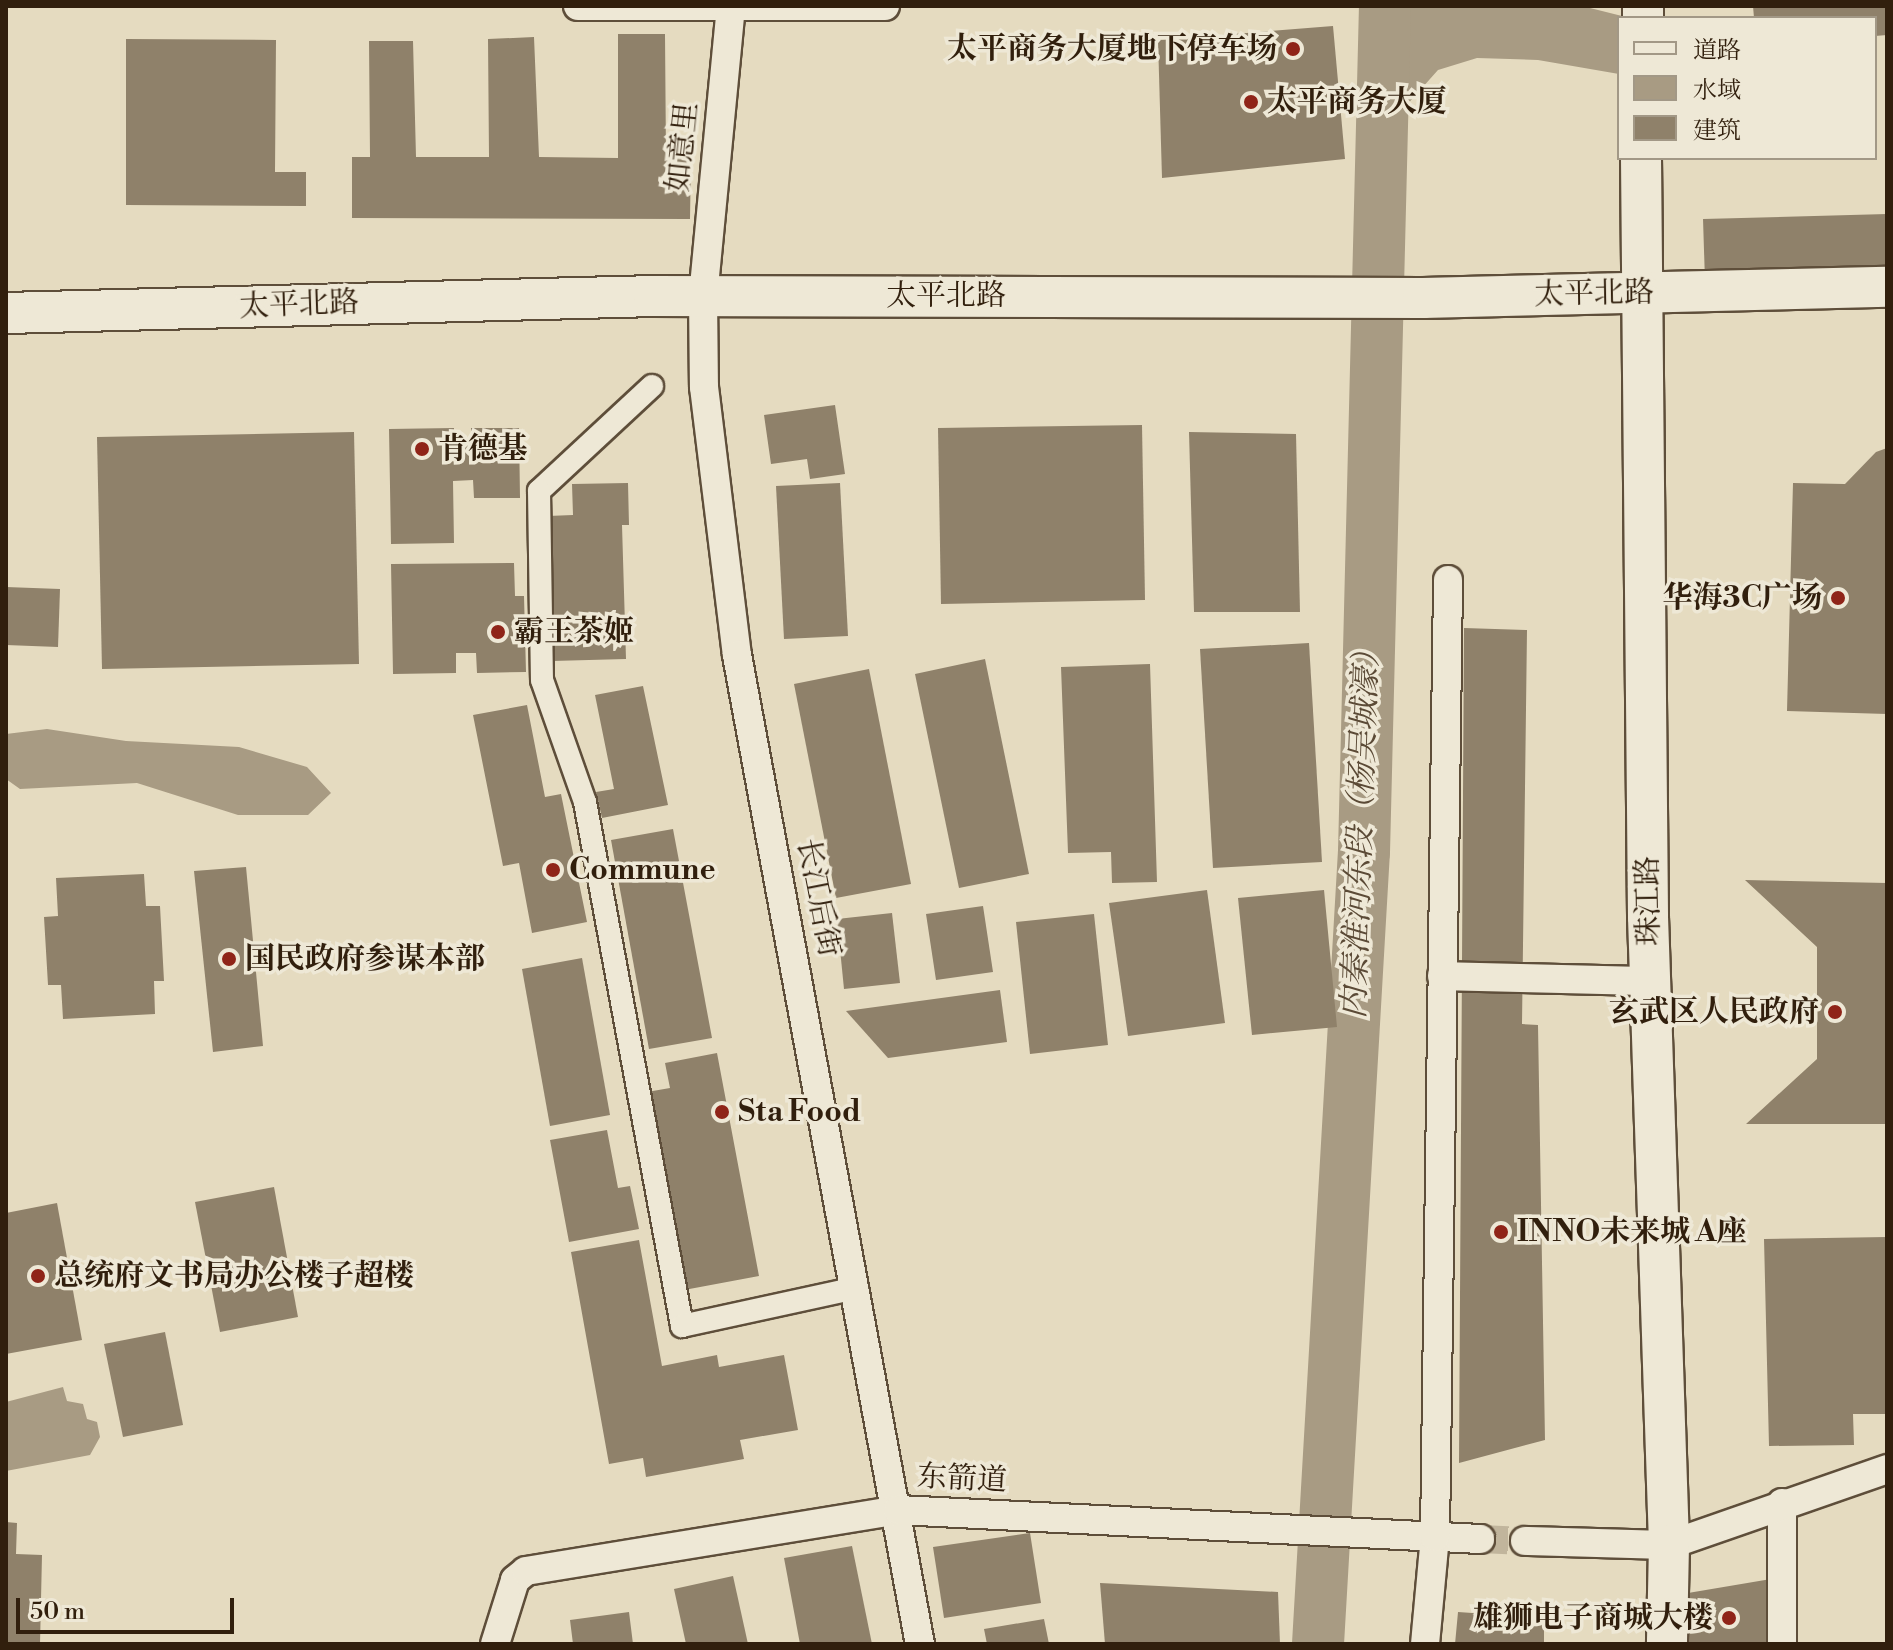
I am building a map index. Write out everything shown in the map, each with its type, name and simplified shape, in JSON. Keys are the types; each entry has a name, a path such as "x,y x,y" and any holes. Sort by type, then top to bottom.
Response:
{"main road":[{"name":"珠江路","path":"1641,160 1650,981 1669,1545 1667,1644"},
{"name":"太平北路","path":"6,313 703,296 1423,298 1887,287"}],"street":[{"path":"578,6 885,6"},
{"name":"如意里","path":"703,296 731,8"},
{"name":"长江后街","path":"703,296 704,387 737,655 857,1288 920,1644"},
{"path":"652,386 539,491 542,680 585,802 682,1326 857,1288"},
{"path":"1425,1644 1435,1537 1448,580"},
{"path":"1442,976 1650,981"},
{"path":"1525,1541 1669,1545 1782,1503 1887,1469"},
{"path":"1782,1503 1782,1644"},
{"name":"东箭道","path":"495,1644 515,1580 526,1571 898,1510 1480,1539"}],"water":[{"path":"1409,6 1582,6 1622,16 1617,16 1617,74 1538,60 1477,58 1438,70 1405,107"},
{"path":"47,729 126,741 239,747 307,767 331,793 308,815 238,815 137,783 20,789 6,779 6,734"},
{"path":"63,1387 67,1401 83,1404 87,1419 97,1422 100,1437 90,1455 6,1471 6,1402"}],"building":[{"path":"1753,6 1887,6 1887,35 1877,36 1877,16 1754,16"},
{"path":"1333,26 1345,159 1162,178 1158,40"},
{"path":"618,34 665,34 666,158 691,157 690,219 352,218 352,157 370,157 369,41 413,41 416,157 489,157 488,39 534,37 539,157 618,158"},
{"path":"126,39 276,40 275,172 306,172 306,206 126,205"},
{"path":"1887,214 1887,308 1706,312 1703,219"},
{"path":"835,405 845,474 810,479 807,459 771,464 764,415"},
{"path":"1142,425 1145,600 941,604 938,428"},
{"path":"454,428 454,444 471,444 471,428 519,428 520,498 474,498 473,480 453,481 454,543 391,544 389,429"},
{"path":"354,432 359,664 102,669 97,437"},
{"path":"1189,432 1296,434 1300,612 1194,612"},
{"name":"华海3C广场","path":"1887,448 1887,714 1787,711 1793,483 1845,484 1876,452"},
{"path":"628,483 629,525 622,525 626,659 552,661 548,516 573,515 572,484"},
{"path":"840,483 848,636 784,639 776,486"},
{"path":"514,563 515,596 524,596 526,672 477,673 476,653 456,653 456,673 393,674 391,564"},
{"path":"6,587 60,589 58,647 6,645"},
{"name":"INNO未来城 A座","path":"1464,628 1527,630 1522,1024 1538,1025 1545,1440 1459,1463"},
{"path":"1309,643 1322,862 1213,868 1200,649"},
{"path":"985,659 1029,874 959,888 915,674"},
{"path":"1150,664 1157,882 1112,883 1111,852 1068,853 1061,667"},
{"path":"869,669 911,884 836,898 794,684"},
{"path":"643,686 668,805 602,818 596,792 614,789 595,695"},
{"path":"527,705 545,797 561,794 587,922 532,933 519,863 503,866 473,715"},
{"path":"673,829 712,1038 649,1049 611,840"},
{"name":"国民政府参谋本部","path":"246,867 263,1046 213,1052 194,871"},
{"path":"144,874 146,906 160,906 164,981 154,981 155,1014 63,1019 61,985 48,985 44,917 58,916 56,878"},
{"path":"1745,880 1887,883 1887,1124 1746,1124 1817,1059 1817,947"},
{"path":"1207,890 1225,1023 1128,1036 1109,903"},
{"path":"1324,890 1337,1027 1252,1035 1238,898"},
{"path":"983,906 993,972 936,980 926,914"},
{"path":"892,913 900,983 844,989 837,919"},
{"path":"1094,914 1108,1045 1030,1054 1016,922"},
{"path":"582,958 610,1115 550,1126 522,969"},
{"path":"1000,990 1007,1042 888,1058 846,1011"},
{"path":"717,1053 759,1276 684,1290 647,1092 670,1088 665,1063"},
{"path":"607,1130 618,1188 630,1186 639,1229 569,1242 550,1140"},
{"path":"274,1187 298,1317 220,1332 195,1202"},
{"name":"总统府文书局办公楼子超楼","path":"57,1203 82,1340 6,1354 6,1213"},
{"path":"1887,1237 1887,1414 1853,1414 1854,1445 1769,1446 1764,1239"},
{"path":"639,1240 662,1366 717,1355 719,1367 784,1355 798,1430 740,1440 744,1459 646,1477 643,1458 609,1464 571,1252"},
{"path":"165,1332 183,1425 123,1437 104,1344"},
{"path":"6,1522 17,1523 16,1554 42,1555 40,1644 6,1644"},
{"path":"1030,1533 1041,1603 944,1618 933,1547"},
{"path":"852,1546 872,1644 800,1644 784,1558"},
{"path":"733,1576 748,1644 686,1644 674,1589"},
{"name":"雄狮电子商城大楼","path":"1771,1579 1771,1644 1687,1644 1688,1593"},
{"path":"1100,1583 1278,1592 1280,1644 1105,1644"},
{"path":"629,1612 633,1644 573,1644 570,1620"},
{"path":"1458,1612 1544,1618 1544,1644 1455,1644"},
{"path":"1044,1619 1049,1644 987,1644 984,1629"}],"waterway":[{"name":"内秦淮河东段（杨吴城濠）","path":"1318,1644 1364,852 1385,6"}],"tunnel":[{"path":"1480,1539 1525,1541"}],"place":[{"name":"太平商务大厦地下停车场","path":"1293,49"},
{"name":"太平商务大厦","path":"1251,102"},
{"name":"肯德基","path":"422,449"},
{"name":"华海3C广场","path":"1838,598"},
{"name":"霸王茶姬","path":"498,632"},
{"name":"Commune","path":"553,870"},
{"name":"国民政府参谋本部","path":"229,959"},
{"name":"玄武区人民政府","path":"1835,1012"},
{"name":"Sta Food","path":"722,1112"},
{"name":"INNO未来城 A座","path":"1501,1232"},
{"name":"总统府文书局办公楼子超楼","path":"38,1276"},
{"name":"雄狮电子商城大楼","path":"1729,1618"}]}
